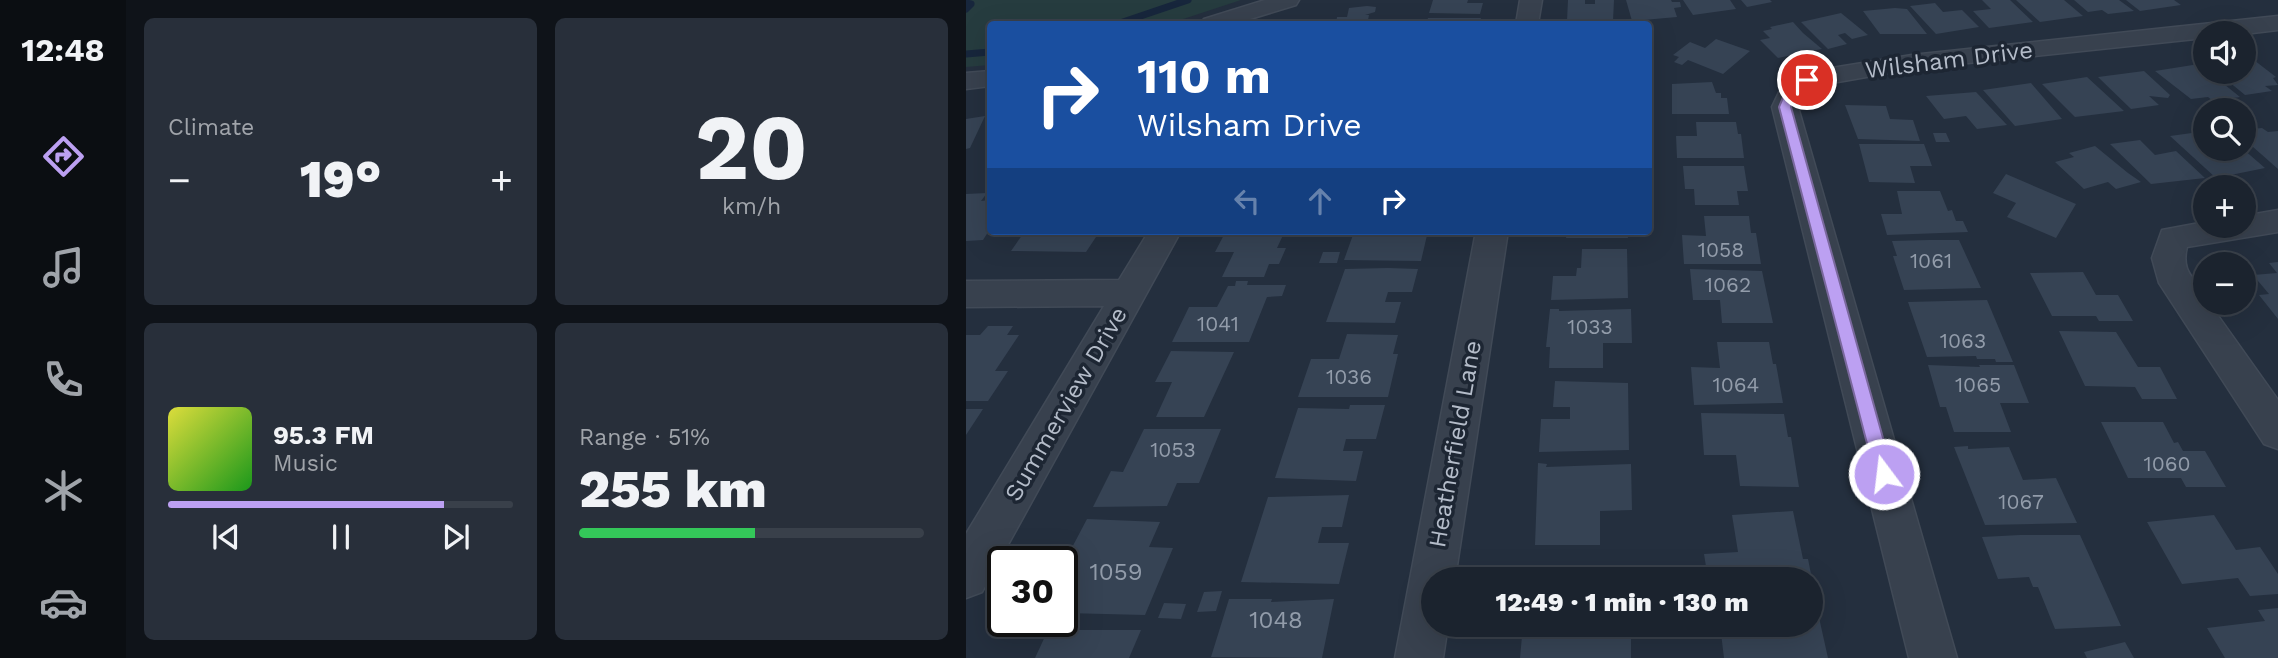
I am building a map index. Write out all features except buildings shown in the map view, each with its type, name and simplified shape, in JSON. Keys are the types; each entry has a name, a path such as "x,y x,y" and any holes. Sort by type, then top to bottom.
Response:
{"street":[{"path":"1234,21 1289,0"},
{"path":"1528,21 1531,0"},
{"name":"Wilsham Drive","path":"1933,658 1785,107 1791,91 1807,80 1912,62 2278,23"},
{"path":"966,81 987,79"},
{"path":"2278,221 2173,239 2168,258 2171,274 2278,432"},
{"name":"Summerview Drive","path":"966,576 1163,235"},
{"name":"Heatherfield Lane","path":"1419,658 1491,235"},
{"path":"966,294 1130,293"}],"green space":[{"path":"966,0 1241,0 1177,21 987,21 987,65 966,67"}],"waterway":[{"path":"1126,21 1188,0"},
{"path":"966,3 971,4 966,9"},
{"path":"966,54 987,52"}],"route":[{"path":"1807,80 1791,91 1785,107 1884,474"}]}
